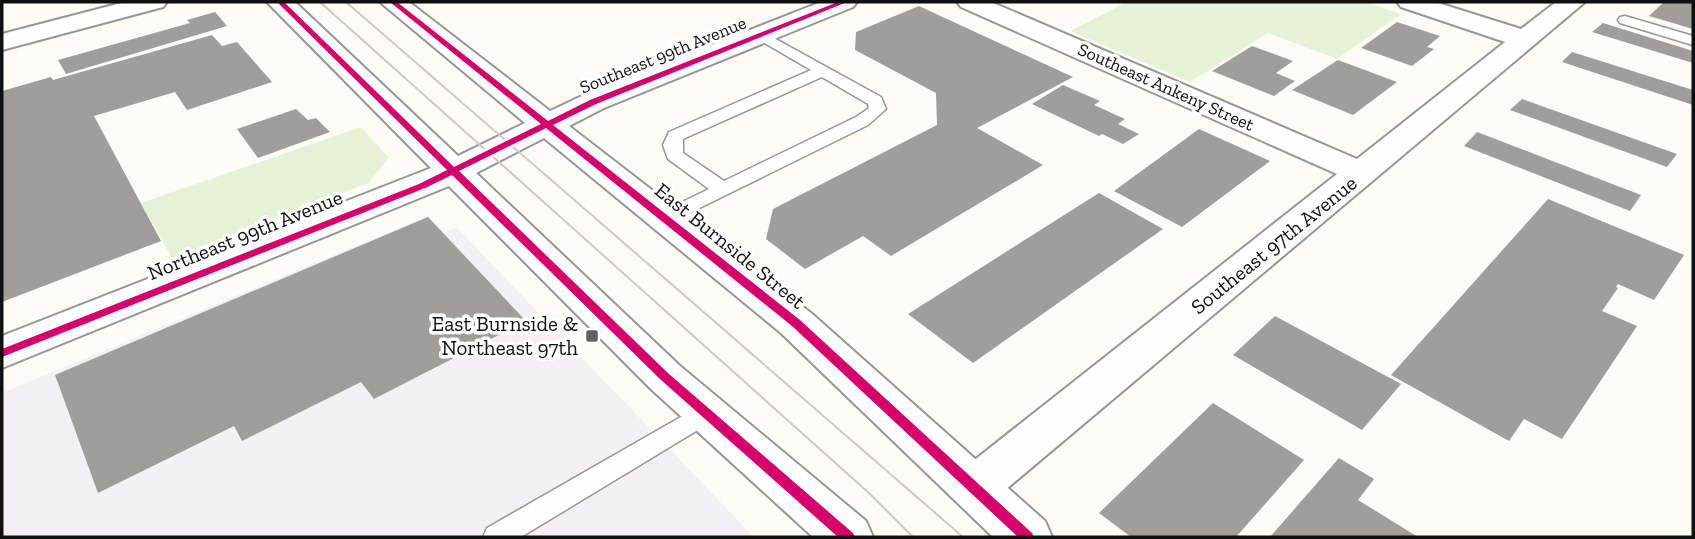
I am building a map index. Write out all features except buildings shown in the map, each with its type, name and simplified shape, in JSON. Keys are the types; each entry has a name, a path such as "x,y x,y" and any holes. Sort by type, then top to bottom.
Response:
{"street":[{"path":"2,41 154,2"},
{"path":"281,2 665,377 848,537"},
{"name":"East Burnside Street","path":"393,2 796,323 1027,537"},
{"name":"Southeast 99th Avenue","path":"499,148 593,102 844,2"},
{"name":"Southeast Ankeny Street","path":"970,2 1362,173"},
{"path":"1410,2 1526,40"},
{"name":"Southeast 97th Avenue","path":"975,487 1572,2"},
{"name":"Northeast 99th Avenue","path":"2,353 422,186 499,148"}],"lane":[{"path":"1625,20 1693,41"},
{"path":"664,218 862,121 878,109 874,101 761,34"},
{"path":"722,189 674,155 672,145 675,136 823,71"},
{"path":"497,537 707,412"}],"shaded area":[{"path":"428,216 444,233 457,228 754,537 2,537 2,393"}],"green space":[{"path":"1127,2 1365,2 1401,14 1337,59 1268,33 1190,82 1070,31"},
{"path":"361,127 389,158 368,183 172,258 141,203"}],"tram line":[{"path":"320,2 869,493 913,537"},
{"path":"346,2 963,537"}],"cycle path":[{"path":"280,2 665,377 848,537"},
{"path":"393,2 796,323 1027,537"},
{"path":"2,353 422,186 593,102 844,2"}],"place":[{"name":"East Burnside & Northeast 97th","path":"592,336"}]}
